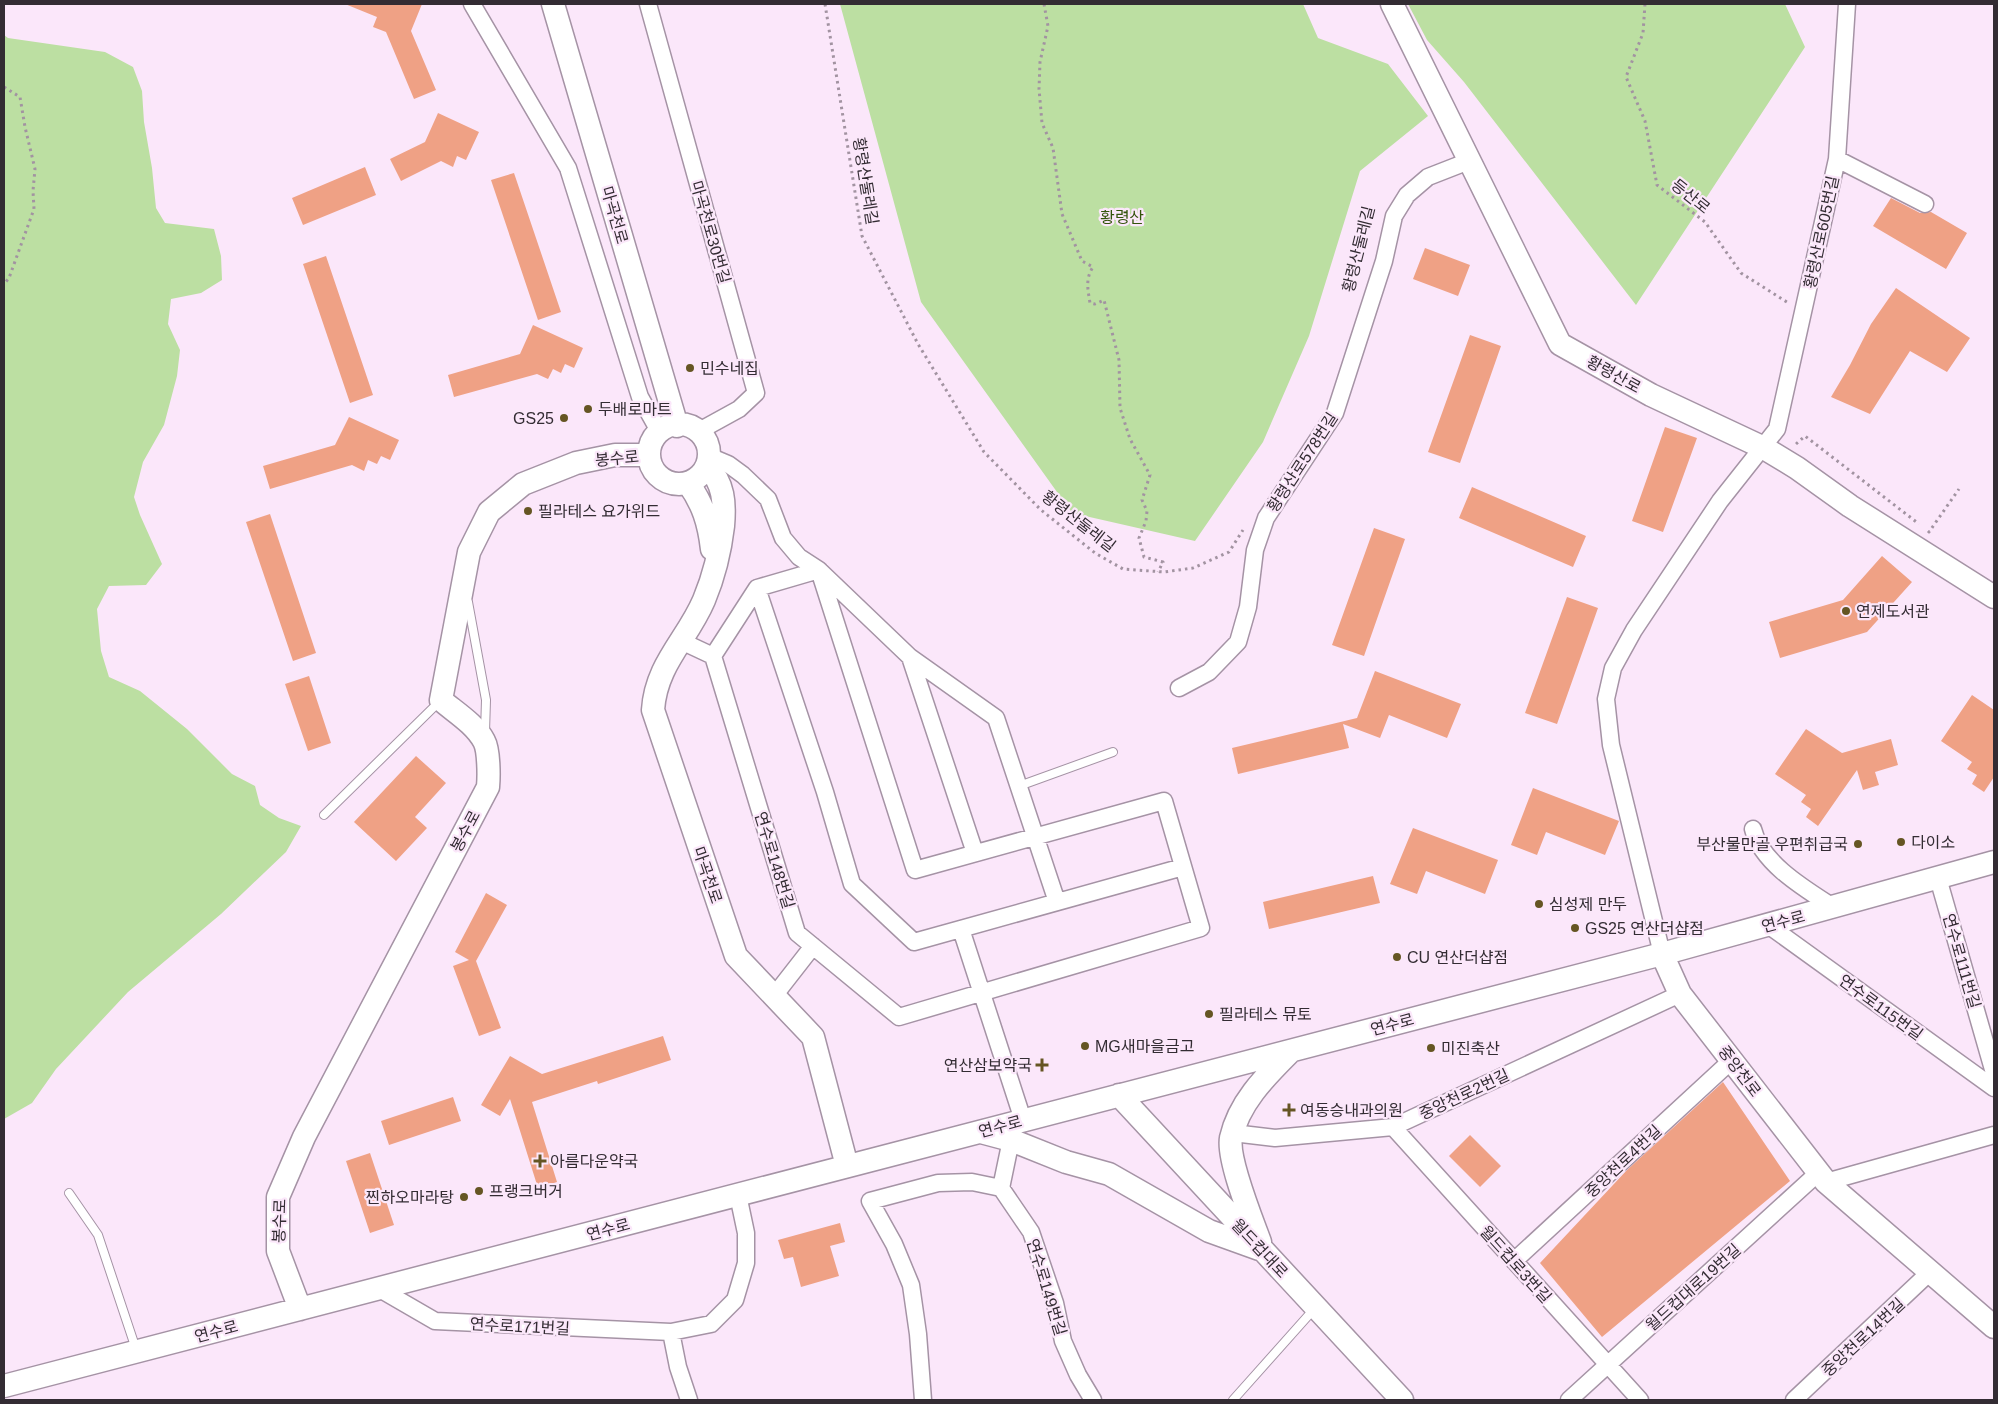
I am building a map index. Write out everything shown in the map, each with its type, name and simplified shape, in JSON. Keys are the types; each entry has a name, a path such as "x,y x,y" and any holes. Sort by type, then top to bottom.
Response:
{"street":[{"path":"472,4 568,168 640,397 668,428"},
{"name":"마곡천로","path":"553,4 668,428"},
{"name":"마곡천로30번길","path":"648,4 756,393 739,409 699,431"},
{"name":"황령산로","path":"1392,4 1560,344 1651,395 1772,453 1850,506 1994,597"},
{"name":"황령산로605번길","path":"1662,954 1611,745 1606,699 1613,668 1634,630 1720,501 1772,453 1837,159 1845,5"},
{"path":"1837,159 1924,204"},
{"name":"황령산로578번길","path":"1178,688 1209,672 1238,642 1248,607 1255,550 1266,518 1335,413 1384,261 1394,216 1407,195 1428,177 1469,161"},
{"path":"699,431 686,424 668,428 651,442 648,455 652,469 662,479 674,484 688,483 699,476 708,461 728,464 743,475 768,499 784,538 799,557 819,570 910,657 996,718 1057,902"},
{"name":"마곡천로","path":"699,431 707,442 708,461 723,492 725,508 721,549 704,601 658,679 652,710 736,956 813,1037 847,1166"},
{"name":"봉수로","path":"441,700 469,552 489,512 523,484 576,463 615,455 648,455"},
{"name":"마곡천로","path":"688,483 699,498 706,513 715,567"},
{"path":"681,641 713,656 757,588 819,570"},
{"name":"연수로148번길","path":"713,656 797,933 899,1017 1201,928 1164,801 915,870 819,570"},
{"path":"757,588 825,792 852,884 914,942 1183,867"},
{"path":"910,657 975,853"},
{"path":"441,700 469,723 485,741"},
{"name":"봉수로","path":"300,1308 278,1251 278,1197 304,1137 488,787 490,775 485,741"},
{"path":"1753,829 1755,838 1762,851 1768,857 1803,888 1833,907"},
{"name":"연수로","path":"4,1386 1662,954 1994,862"},
{"name":"연수로111번길","path":"1938,878 1994,1074"},
{"name":"연수로115번길","path":"1768,925 1994,1088"},
{"path":"961,929 1023,1120"},
{"path":"774,996 813,946"},
{"name":"중앙천로","path":"1662,954 1680,994 1822,1178 1994,1327"},
{"name":"중앙천로2번길","path":"1233,1133 1275,1138 1393,1127 1680,994"},
{"path":"1262,1250 1235,1168 1231,1140 1240,1113 1259,1084 1292,1050"},
{"name":"중앙천로4번길","path":"1514,1261 1732,1060"},
{"name":"월드컵대로","path":"1119,1095 1402,1400"},
{"name":"월드컵로3번길","path":"1393,1127 1607,1366 1640,1400"},
{"path":"980,1132 1011,1140 1066,1162 1109,1174 1209,1231 1262,1250"},
{"path":"1822,1178 1994,1135"},
{"path":"924,1400 911,1285 894,1244 870,1201 938,1183 972,1182 1001,1188 1011,1140"},
{"name":"월드컵대로19번길","path":"1568,1400 1822,1178"},
{"name":"연수로149번길","path":"1001,1188 1031,1232 1055,1302 1063,1341 1078,1375 1093,1400"},
{"name":"연수로171번길","path":"378,1288 436,1322 671,1332 711,1324 735,1300 746,1263 746,1233 738,1194"},
{"name":"중앙천로14번길","path":"1794,1400 1930,1272"},
{"path":"671,1332 678,1367 689,1400"}],"lane":[{"path":"463,581 486,700 485,741"},
{"path":"324,815 441,700"},
{"path":"1018,786 1113,752"},
{"path":"69,1194 98,1235 137,1351"},
{"path":"1233,1400 1316,1307"}],"path":[{"name":"황령산둘레길","path":"825,4 862,236 933,369 984,452 1041,510 1095,553 1123,569 1158,572 1193,568 1229,552 1245,528"},
{"path":"1044,4 1048,26 1040,62 1039,89 1042,123 1053,148 1062,214 1082,261 1093,267 1089,274 1087,287 1090,303 1095,304 1104,300 1115,338 1120,360 1120,408 1130,439 1150,475 1142,500 1147,511 1146,521 1139,538 1144,557 1163,562 1158,572"},
{"name":"등산로","path":"1644,4 1643,33 1626,77 1645,121 1657,184 1705,222 1742,273 1803,313"},
{"path":"4,87 20,97 35,169 34,209 9,278 4,284"},
{"path":"1772,453 1805,436 1929,532 1959,489"}],"green space":[{"name":"황령산","path":"840,4 1303,4 1318,38 1388,64 1428,116 1360,171 1309,336 1263,442 1195,541 1072,513 921,302"},
{"path":"1408,4 1785,4 1805,47 1636,305 1464,82 1427,40"},
{"path":"4,35 8,38 105,52 133,67 142,91 144,122 152,168 156,208 165,223 214,229 221,256 222,280 201,293 171,299 168,324 180,350 177,376 164,425 143,462 134,497 162,564 146,585 109,586 97,609 101,651 109,677 140,691 187,729 232,774 255,786 260,805 279,818 301,826 286,852 221,914 128,992 56,1069 32,1103 4,1119"}],"building":[{"path":"345,4 422,4 411,31 436,90 414,99 386,32 373,27 377,17"},
{"path":"438,113 479,132 466,160 457,156 453,167 441,161 401,181 390,159 425,142"},
{"path":"365,167 376,195 303,225 292,198"},
{"path":"514,173 561,312 538,320 491,180"},
{"path":"1891,198 1920,213 1931,212 1967,233 1946,269 1873,226"},
{"path":"1425,248 1470,265 1458,296 1413,279"},
{"path":"326,256 373,395 350,403 303,264"},
{"path":"1896,288 1970,338 1947,372 1910,351 1870,414 1831,397 1871,324"},
{"path":"533,325 583,348 574,368 565,364 561,373 553,369 548,379 537,374 454,397 448,375 520,354"},
{"path":"1470,335 1501,346 1460,463 1428,452"},
{"path":"349,417 399,440 390,460 381,456 377,464 368,460 364,471 352,465 270,489 263,466 335,445"},
{"path":"1665,427 1697,438 1663,532 1632,521"},
{"path":"1472,487 1586,536 1573,567 1459,518"},
{"path":"270,514 316,653 293,661 246,522"},
{"path":"1374,528 1405,539 1364,656 1332,645"},
{"name":"연제도서관","path":"1882,556 1912,582 1867,632 1780,658 1769,622 1843,600"},
{"path":"1567,597 1598,608 1557,724 1525,713"},
{"path":"1375,671 1461,704 1447,738 1389,715 1380,738 1343,724 1349,748 1238,774 1232,748 1357,718"},
{"path":"309,676 331,743 308,751 285,684"},
{"path":"1972,695 1994,710 1994,777 1984,792 1972,784 1977,775 1967,769 1972,762 1941,741"},
{"path":"1806,729 1842,753 1891,739 1898,765 1875,772 1879,785 1863,790 1857,770 1818,826 1806,817 1811,809 1801,802 1806,795 1775,774"},
{"path":"416,756 446,783 415,817 427,828 396,861 354,822"},
{"path":"1533,788 1619,821 1605,855 1546,832 1537,855 1511,845"},
{"path":"1413,828 1498,860 1485,894 1426,871 1417,894 1390,884"},
{"path":"1373,876 1380,903 1269,929 1263,902"},
{"path":"486,893 507,905 476,961 501,1028 479,1036 453,966 469,960 455,952"},
{"path":"663,1036 671,1060 598,1084 597,1081 532,1102 557,1182 538,1188 510,1099 500,1116 481,1105 510,1056 542,1074"},
{"path":"1723,1082 1790,1181 1602,1337 1540,1263 1627,1170"},
{"path":"453,1097 461,1121 389,1145 381,1121"},
{"path":"1470,1135 1501,1166 1480,1187 1449,1156"},
{"path":"370,1153 394,1225 370,1233 346,1161"},
{"path":"840,1223 845,1242 830,1246 839,1276 801,1287 793,1257 784,1259 778,1240"}],"place":[{"name":"민수네집","path":"690,368"},
{"name":"두배로마트","path":"588,409"},
{"name":"GS25","path":"564,418"},
{"name":"필라테스 요가위드","path":"528,511"},
{"name":"연제도서관","path":"1846,611"},
{"name":"다이소","path":"1901,842"},
{"name":"부산물만골 우편취급국","path":"1858,844"},
{"name":"심성제 만두","path":"1539,904"},
{"name":"GS25 연산더샵점","path":"1575,928"},
{"name":"CU 연산더샵점","path":"1397,957"},
{"name":"필라테스 뮤토","path":"1209,1014"},
{"name":"MG새마을금고","path":"1085,1046"},
{"name":"미진축산","path":"1431,1048"},
{"name":"연산삼보약국","path":"1042,1065"},
{"name":"여동승내과의원","path":"1289,1110"},
{"name":"아름다운약국","path":"540,1161"},
{"name":"프랭크버거","path":"479,1191"},
{"name":"찐하오마라탕","path":"464,1197"}]}
